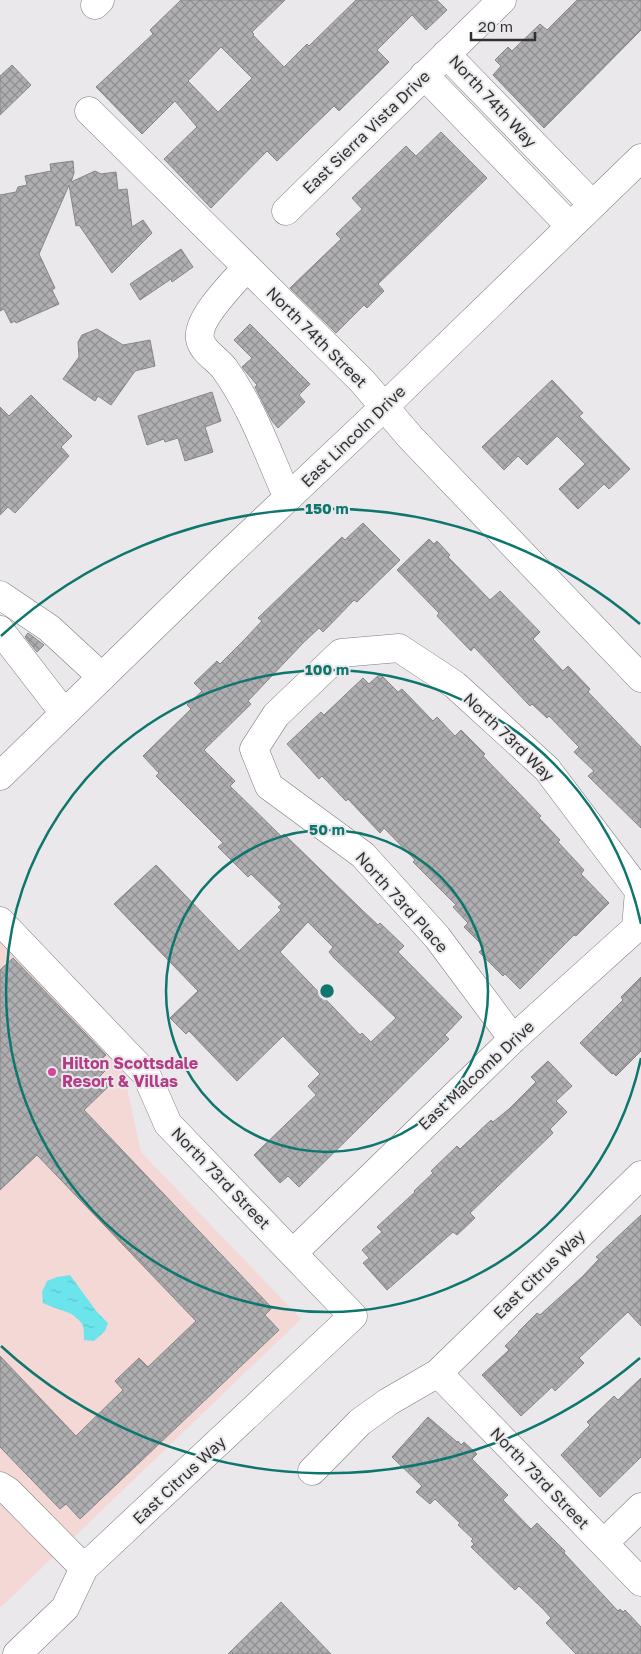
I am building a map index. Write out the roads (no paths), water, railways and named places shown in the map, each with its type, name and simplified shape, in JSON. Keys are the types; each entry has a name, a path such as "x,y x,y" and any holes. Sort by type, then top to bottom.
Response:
{"street":[{"name":"North 74th Way","path":"502,0 446,54 592,204"},
{"name":"East Sierra Vista Drive","path":"286,211 446,54"},
{"name":"North 74th Way","path":"424,75 570,226"},
{"name":"North 74th Street","path":"88,111 362,381 411,438 641,678"},
{"name":"East Lincoln Drive","path":"0,776 641,158"},
{"path":"247,268 202,322 200,339 206,350 222,366 236,387 260,429 288,498"},
{"path":"0,595 49,628 102,676"},
{"path":"0,630 64,713"},
{"name":"North 73rd Place","path":"399,648 341,653 276,715 254,749 269,786 363,855 437,937 513,1039"},
{"name":"North 73rd Way","path":"399,648 455,686 547,769 639,891"},
{"name":"East Malcomb Drive","path":"294,1252 513,1039 636,928 639,891"},
{"name":"North 73rd Street","path":"0,921 146,1074 168,1124 294,1252 353,1316"},
{"name":"East Citrus Way","path":"312,1471 360,1422 388,1402 438,1373 641,1175"},
{"name":"East Citrus Way","path":"18,1654 65,1608 84,1568 353,1316"},
{"name":"North 73rd Street","path":"438,1373 641,1582"},
{"path":"0,1486 8,1491 84,1568"},
{"path":"604,1543 641,1507"}],"water":[{"path":"70,1275 97,1312 108,1323 105,1331 94,1341 84,1340 83,1325 74,1316 43,1303 42,1292 47,1281"}],"place":[{"name":"Hilton Scottsdale Resort & Villas","path":"52,1072"}]}
